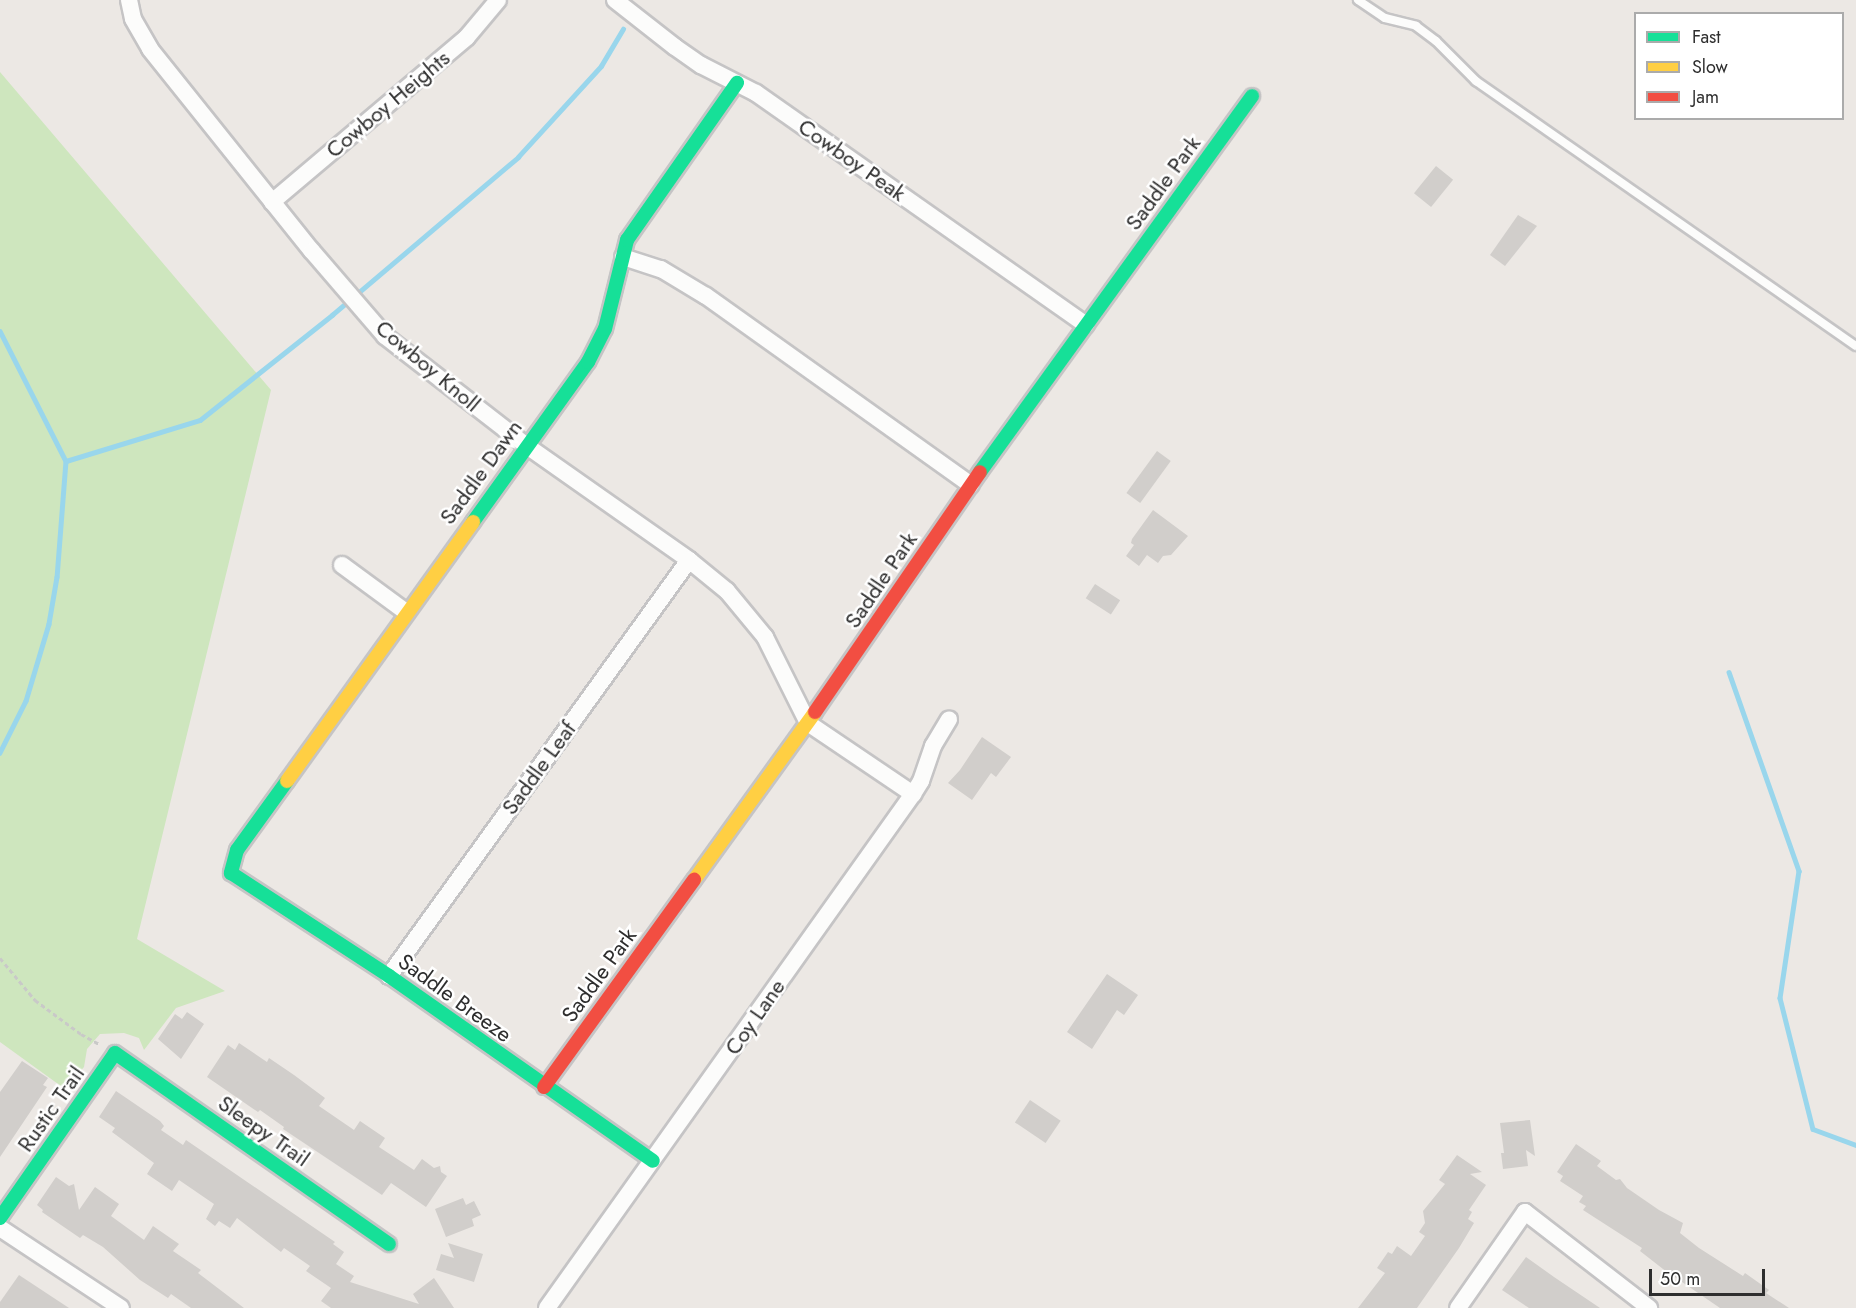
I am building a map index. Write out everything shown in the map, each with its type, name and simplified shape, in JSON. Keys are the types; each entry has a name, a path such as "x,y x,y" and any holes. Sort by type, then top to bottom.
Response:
{"street":[{"name":"Cowboy Knoll","path":"129,0 133,19 150,49 272,202 385,336 527,446 689,560 727,591 765,637 808,723 913,794"},
{"name":"Cowboy Heights","path":"272,202 467,37 498,0"},
{"name":"Cowboy Peak","path":"615,0 701,65 756,93 1086,325"},
{"name":"Saddle Dawn","path":"231,873 237,850 599,345 606,329 622,257 635,225 737,83"},
{"name":"Saddle Park","path":"544,1087 808,723 971,485 1252,96"},
{"path":"622,257 661,269 706,296 971,485"},
{"name":"Saddle Leaf","path":"389,976 689,560"},
{"path":"342,565 406,612"},
{"name":"Coy Lane","path":"547,1308 913,794 921,782 933,746 949,719"},
{"name":"Saddle Breeze","path":"231,873 389,976 544,1087 653,1161"},
{"name":"Rustic Trail","path":"0,1218 116,1053"},
{"name":"Sleepy Trail","path":"116,1053 389,1244"},
{"path":"1458,1308 1525,1212 1649,1308"},
{"path":"0,1228 121,1308"}],"lane":[{"path":"1358,0 1385,18 1416,26 1436,41 1476,81 1856,346"}],"path":[{"path":"0,958 35,1000 81,1034 116,1053"}],"green space":[{"path":"0,72 271,390 137,939 225,991 176,1008 144,1050 139,1038 124,1033 100,1034 87,1049 84,1067 65,1089 0,1042"}],"building":[{"path":"1436,166 1453,180 1431,207 1414,193"},
{"path":"1518,215 1537,226 1505,266 1490,255"},
{"path":"1157,451 1171,461 1140,503 1126,493"},
{"path":"1153,510 1188,536 1171,555 1163,556 1158,563 1147,555 1139,566 1126,556 1134,545 1131,543 1132,539"},
{"path":"1095,584 1120,600 1111,615 1086,598"},
{"path":"982,737 1011,757 996,777 991,773 972,800 948,783 960,770"},
{"path":"1107,974 1138,995 1124,1015 1117,1010 1092,1049 1067,1032"},
{"path":"187,1012 204,1024 181,1059 158,1039 175,1014 182,1019"},
{"path":"239,1043 267,1062 269,1058 325,1098 319,1106 354,1130 360,1121 385,1138 379,1147 414,1170 422,1159 434,1168 440,1166 441,1172 447,1176 426,1207 391,1183 382,1195 283,1129 284,1127 260,1110 258,1112 207,1077 228,1045 235,1050"},
{"path":"22,1061 48,1078 43,1085 47,1087 0,1157 0,1092"},
{"path":"116,1091 160,1121 164,1126 161,1130 183,1145 186,1140 335,1242 333,1244 344,1252 336,1264 354,1276 350,1282 419,1304 413,1294 434,1278 454,1308 331,1308 321,1301 331,1288 306,1271 310,1266 284,1248 281,1252 237,1218 230,1228 219,1221 215,1226 206,1219 214,1204 179,1180 172,1191 147,1174 154,1163 112,1132 115,1128 99,1117"},
{"path":"1030,1100 1061,1121 1046,1143 1015,1122"},
{"path":"1530,1120 1535,1156 1526,1150 1528,1166 1503,1169 1501,1153 1504,1153 1500,1123"},
{"path":"1576,1144 1601,1161 1597,1166 1616,1180 1620,1179 1627,1188 1659,1210 1683,1223 1680,1233 1699,1248 1743,1276 1745,1273 1769,1290 1766,1293 1789,1308 1720,1308 1663,1269 1640,1251 1642,1248 1583,1210 1586,1206 1579,1202 1583,1196 1560,1181 1563,1176 1557,1172"},
{"path":"1457,1155 1482,1172 1470,1174 1486,1185 1469,1210 1472,1212 1468,1219 1474,1223 1459,1248 1417,1308 1358,1308 1385,1273 1377,1268 1388,1252 1392,1254 1397,1246 1411,1256 1425,1236 1419,1232 1425,1223 1423,1211 1445,1184 1439,1180"},
{"path":"56,1177 69,1186 74,1184 79,1210 95,1187 119,1204 111,1216 144,1240 153,1226 179,1244 173,1251 201,1270 198,1273 244,1308 191,1308 171,1294 168,1298 140,1280 103,1247 83,1235 80,1238 42,1212 43,1210 37,1205"},
{"path":"463,1198 466,1205 474,1201 481,1215 472,1219 474,1226 446,1237 435,1209"},
{"path":"448,1243 483,1254 474,1282 436,1270 441,1254 454,1258"},
{"path":"1526,1257 1600,1308 1529,1308 1502,1290"},
{"path":"19,1275 69,1308 0,1308 0,1302"}],"waterway":[{"path":"66,461 200,420 332,315 518,157 601,66 623,29"},
{"path":"0,331 66,461 57,577 49,624 26,701 0,753"},
{"path":"1729,672 1799,871 1780,998 1813,1129 1856,1145"}],"traffic: fast":[{"path":"473,522 588,362 605,329 627,240 737,83"},
{"path":"980,472 1252,96"},
{"path":"287,781 237,850 231,873 389,976 653,1161"},
{"path":"0,1218 115,1053 389,1244"}],"traffic: slow":[{"path":"287,781 473,522"},
{"path":"694,880 815,712"}],"traffic: jam":[{"path":"815,712 980,472"},
{"path":"544,1087 694,880"}]}
